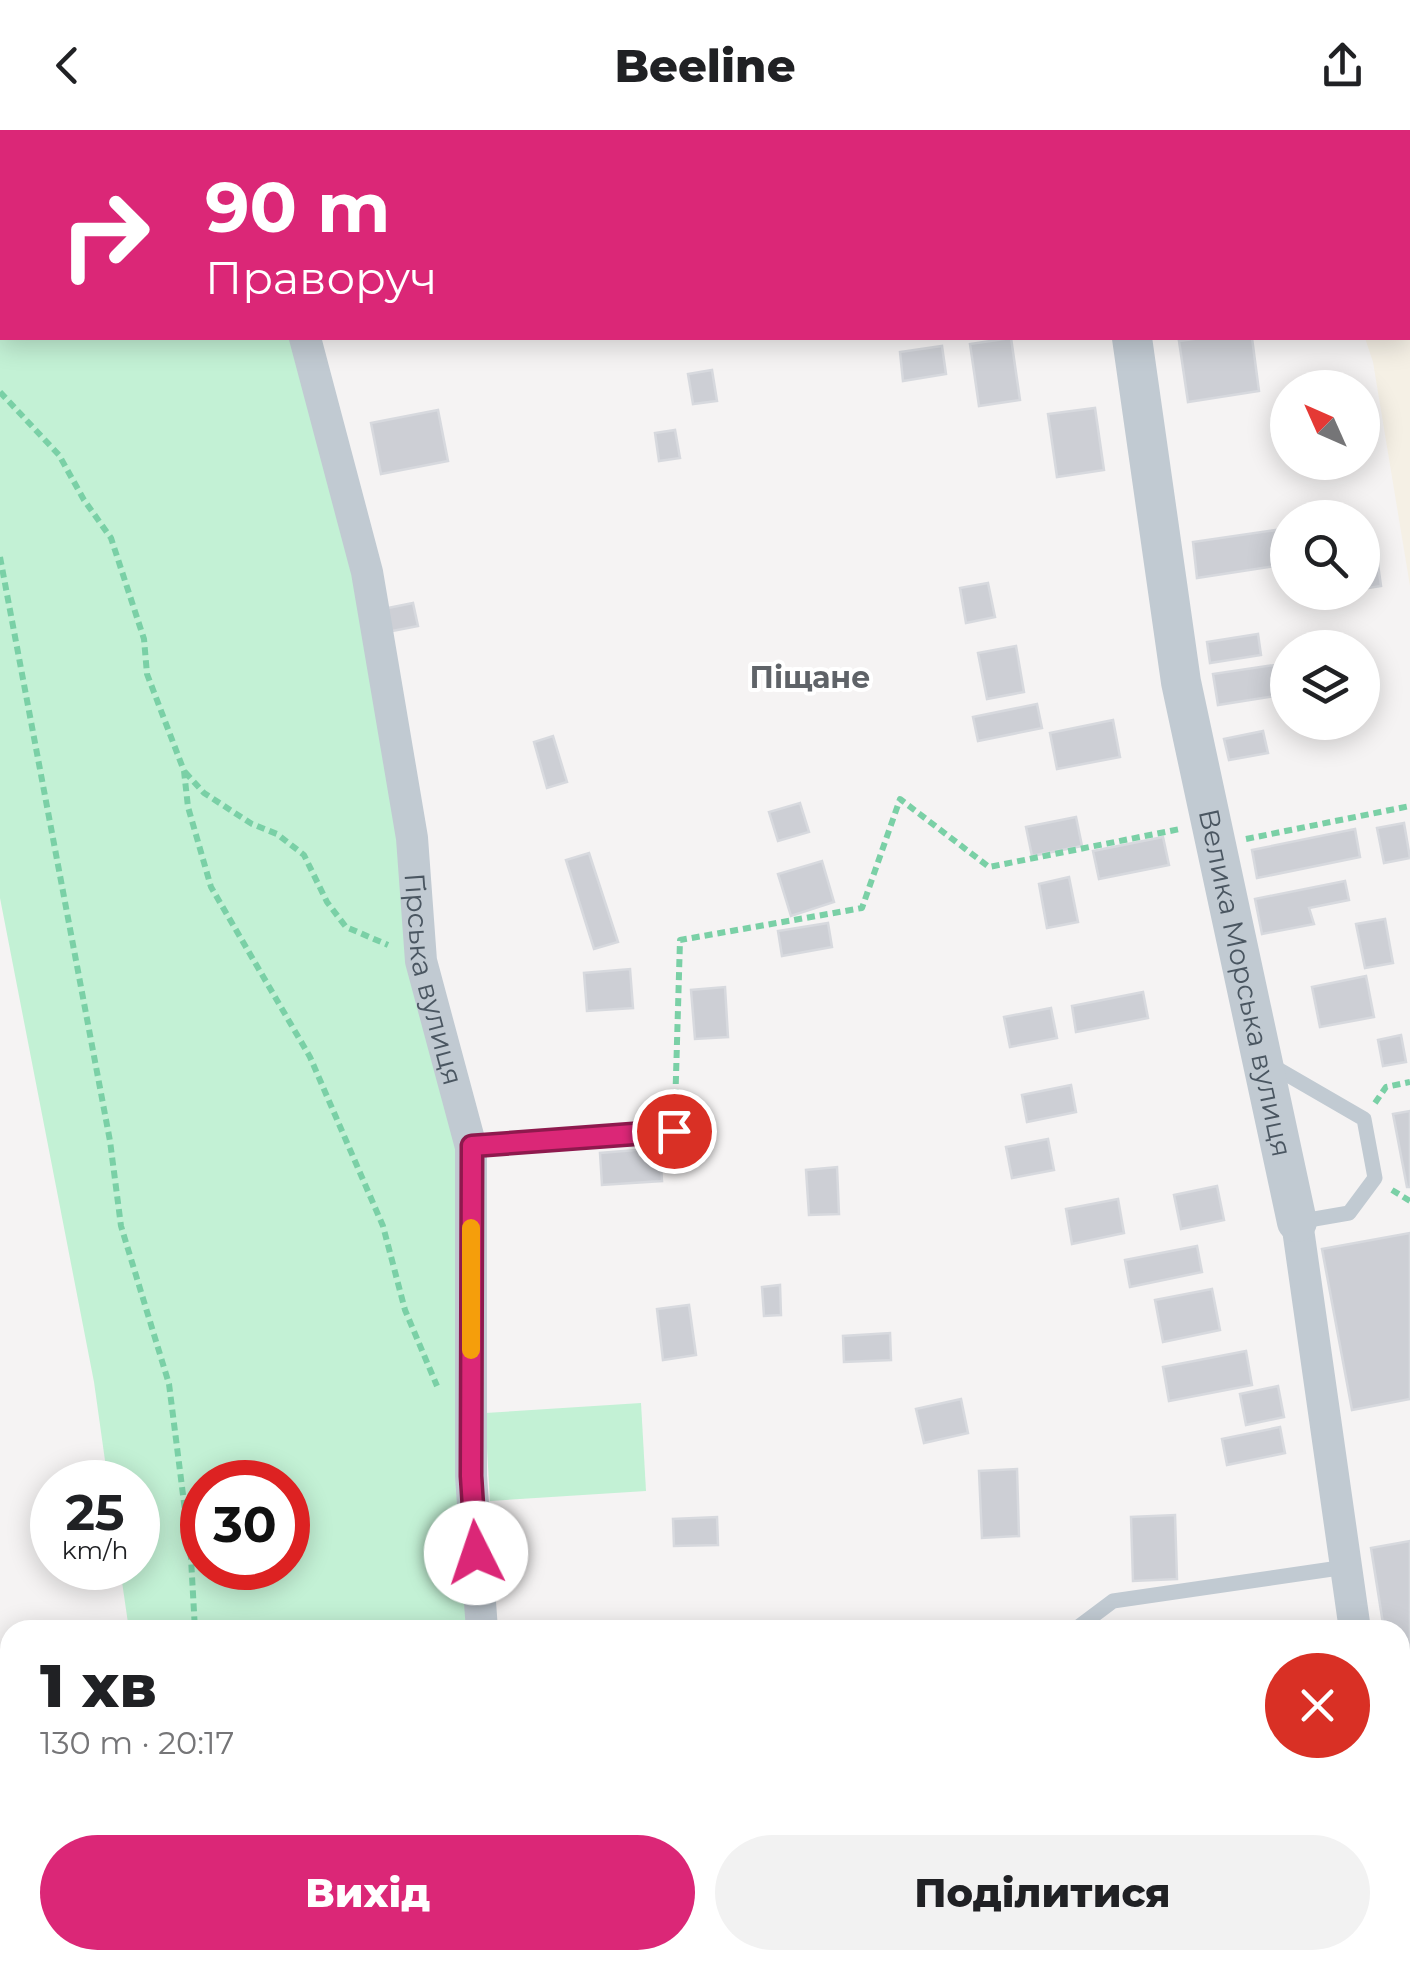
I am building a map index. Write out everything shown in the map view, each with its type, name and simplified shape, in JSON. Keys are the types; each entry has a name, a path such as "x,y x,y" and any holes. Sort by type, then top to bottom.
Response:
{"street":[{"name":"Гірська вулиця","path":"306,340 367,572 412,838 422,961 472,1146 471,1476 481,1620"},
{"name":"Велика Морська вулиця","path":"1132,340 1180,682 1297,1222 1354,1620"}],"lane":[{"path":"1262,1060 1364,1119 1374,1178 1349,1214 1297,1222"},
{"path":"472,1146 674,1131"},
{"path":"1087,1620 1112,1601 1346,1567"}],"path":[{"path":"0,392 59,454 111,538 144,639 147,674 184,771 188,807 211,887 310,1057 383,1226 405,1310 440,1393"},
{"path":"0,557 110,1140 121,1226 169,1384 193,1620"},
{"path":"184,771 204,793 252,824 277,834 304,855 327,902 346,927 385,942 396,952"},
{"path":"674,1131 680,940 862,908 900,799 989,867 1410,806"},
{"path":"1386,1086 1410,1082"}],"green space":[{"path":"0,340 305,340 412,838 471,1147 482,1620 128,1620 123,1590 160,1590 160,1460 105,1460 94,1382 0,898"},
{"path":"641,1403 646,1491 490,1501 485,1413"}],"sand":[{"path":"1366,340 1410,340 1410,586 1380,404 1380,370 1374,370"}],"building":[{"path":"1011,340 1020,400 979,406 970,344"},
{"path":"1252,340 1259,391 1188,402 1179,341"},
{"path":"942,346 946,374 903,381 900,352"},
{"path":"712,370 717,401 693,404 688,374"},
{"path":"1095,408 1104,470 1057,477 1048,414"},
{"path":"438,410 448,461 381,474 371,423"},
{"path":"675,430 680,458 659,461 655,433"},
{"path":"1270,531 1270,567 1197,578 1193,542"},
{"path":"988,583 995,617 966,623 960,588"},
{"path":"413,603 418,626 387,632 383,609"},
{"path":"1258,634 1261,655 1210,663 1207,642"},
{"path":"1016,646 1024,692 987,699 978,653"},
{"path":"1270,666 1270,697 1218,705 1213,674"},
{"path":"1037,704 1042,728 978,741 973,717"},
{"path":"1113,720 1120,757 1057,769 1050,733"},
{"path":"1263,731 1268,753 1229,760 1224,739"},
{"path":"553,736 567,782 547,788 534,742"},
{"path":"800,803 809,832 778,841 769,812"},
{"path":"1076,817 1082,846 1032,856 1026,827"},
{"path":"1404,823 1410,858 1384,863 1377,828"},
{"path":"1355,829 1360,857 1257,878 1252,850"},
{"path":"1163,837 1169,865 1099,879 1093,851"},
{"path":"589,853 618,942 594,949 566,860"},
{"path":"822,861 834,902 791,916 778,874"},
{"path":"1069,877 1078,922 1047,928 1039,884"},
{"path":"1345,881 1349,900 1309,908 1314,924 1262,934 1255,899"},
{"path":"1385,919 1393,963 1365,968 1356,924"},
{"path":"828,923 832,947 782,956 778,931"},
{"path":"630,969 633,1008 587,1011 584,973"},
{"path":"1366,976 1374,1017 1320,1027 1312,987"},
{"path":"725,987 728,1037 695,1039 691,990"},
{"path":"1143,992 1148,1018 1076,1032 1072,1006"},
{"path":"1051,1008 1057,1038 1010,1047 1004,1017"},
{"path":"1401,1035 1406,1062 1383,1066 1378,1040"},
{"path":"1071,1085 1076,1112 1027,1122 1022,1095"},
{"path":"1410,1111 1410,1187 1407,1187 1393,1114"},
{"path":"1048,1139 1054,1170 1012,1178 1006,1147"},
{"path":"660,1148 662,1181 602,1185 600,1153"},
{"path":"837,1167 839,1214 809,1215 806,1170"},
{"path":"1217,1186 1224,1220 1181,1229 1174,1195"},
{"path":"1118,1199 1124,1233 1072,1244 1066,1209"},
{"path":"1410,1233 1410,1399 1352,1410 1322,1249"},
{"path":"1197,1246 1202,1272 1130,1287 1125,1260"},
{"path":"780,1285 781,1315 764,1316 762,1287"},
{"path":"1212,1289 1220,1330 1163,1342 1155,1300"},
{"path":"689,1305 696,1355 663,1360 657,1309"},
{"path":"890,1333 891,1360 844,1362 843,1336"},
{"path":"1246,1351 1252,1385 1169,1401 1163,1367"},
{"path":"1278,1386 1284,1417 1246,1425 1240,1394"},
{"path":"961,1399 968,1433 924,1443 916,1409"},
{"path":"1280,1427 1285,1453 1227,1465 1222,1439"},
{"path":"1017,1469 1019,1536 982,1538 979,1471"},
{"path":"1175,1515 1177,1579 1133,1581 1131,1517"},
{"path":"717,1517 718,1545 674,1546 673,1519"},
{"path":"1410,1541 1410,1620 1382,1620 1371,1548"}],"slow traffic":[{"path":"471,1228 471,1350"}],"district":[{"name":"Піщане","path":"810,678"}],"route":[{"path":"476,1553 471,1476 472,1146 674,1131"}]}
